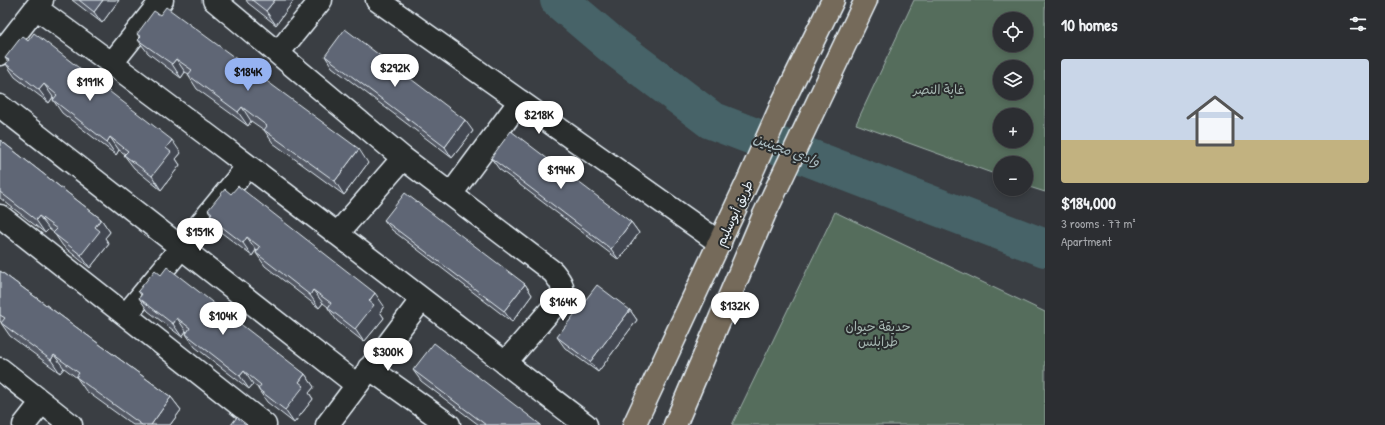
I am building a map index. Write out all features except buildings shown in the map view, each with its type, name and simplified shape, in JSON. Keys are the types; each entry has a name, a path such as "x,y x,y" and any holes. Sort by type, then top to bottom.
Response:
{"main road":[{"name":"طريق أبوسليم","path":"634,425 720,243 783,102 833,0"},
{"path":"675,425 764,215 866,0"}],"street":[{"path":"112,63 162,0"},
{"path":"214,0 403,158 553,272 561,281 563,290 562,297 505,363"},
{"path":"278,53 321,0"},
{"path":"377,0 720,243"},
{"path":"0,54 39,4 112,63 586,425"},
{"path":"451,194 520,101"},
{"path":"0,106 181,248 363,377 449,425"},
{"path":"337,234 403,158"},
{"path":"126,315 248,166"},
{"path":"0,216 265,425"},
{"path":"327,425 422,299"},
{"path":"0,369 71,425"},
{"path":"24,425 42,402"}],"green space":[{"name":"غابة النصر","path":"914,0 1045,0 1045,192 1033,188 1033,156 993,156 993,173 856,124"},
{"name":"حديقة حيوان طرابلس","path":"835,212 1045,312 1045,425 732,425"}],"waterway":[{"name":"وادي مجينين","path":"559,0 612,45 711,120 1045,248"}]}
